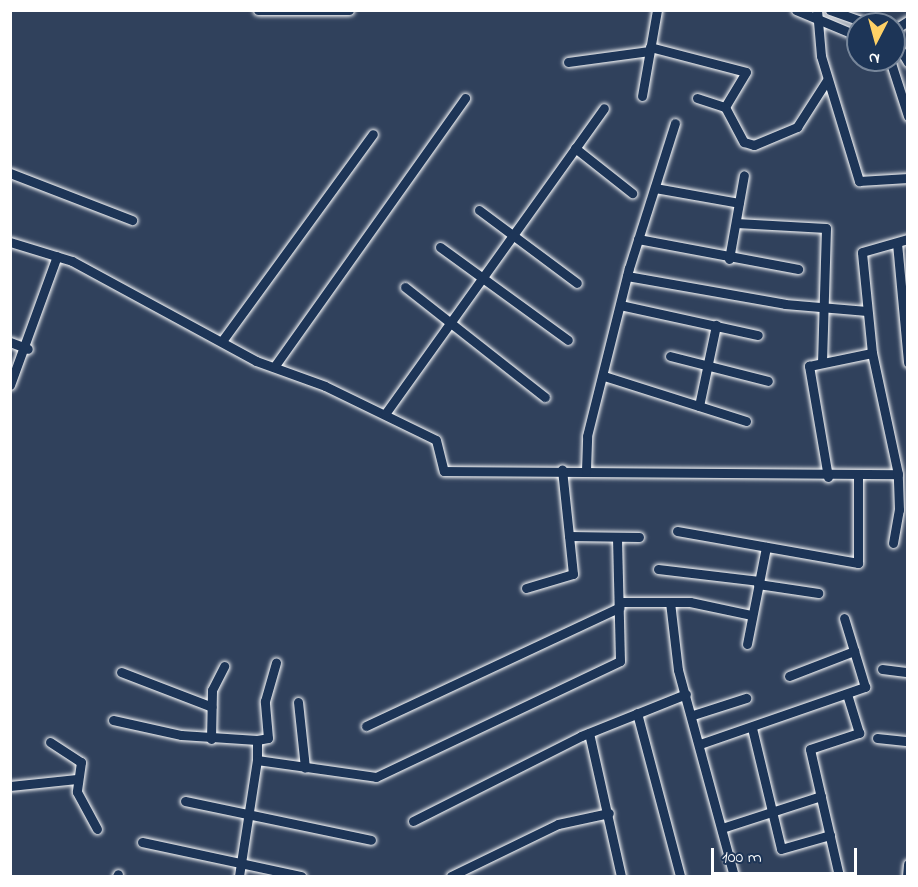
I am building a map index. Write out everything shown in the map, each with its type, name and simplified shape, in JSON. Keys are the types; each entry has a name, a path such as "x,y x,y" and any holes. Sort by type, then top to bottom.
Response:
{"street":[{"path":"258,10 349,10"},
{"path":"642,96 657,10"},
{"path":"796,10 817,14 846,30"},
{"path":"830,10 846,16"},
{"path":"817,14 827,80 859,181 882,184 908,178"},
{"path":"568,62 649,49 746,72 725,107"},
{"path":"894,72 908,116"},
{"path":"697,98 725,107 744,142 754,145 797,127 827,80"},
{"path":"274,367 465,98"},
{"path":"385,414 604,108"},
{"path":"586,470 586,436 604,376 627,276 675,123"},
{"path":"222,341 373,134"},
{"path":"575,148 632,193"},
{"path":"10,173 132,220"},
{"path":"729,259 744,175"},
{"path":"655,188 739,203"},
{"path":"478,210 577,283"},
{"path":"736,222 826,228 822,363"},
{"path":"638,239 729,259 798,269"},
{"path":"893,543 898,474 872,353 862,252 908,239"},
{"path":"10,242 57,256 274,367 385,414 436,440 444,471 586,470 828,477 898,474"},
{"path":"897,243 904,280 908,362"},
{"path":"440,247 568,340"},
{"path":"10,385 28,349 57,256"},
{"path":"627,276 825,308 867,311"},
{"path":"405,287 545,397"},
{"path":"620,305 758,335"},
{"path":"699,406 716,325"},
{"path":"10,342 28,349"},
{"path":"828,477 808,369 822,363 872,353"},
{"path":"670,356 768,381"},
{"path":"604,376 746,421"},
{"path":"526,588 573,574 562,470"},
{"path":"677,531 858,563 858,477"},
{"path":"569,536 639,537"},
{"path":"257,760 376,777 620,662 617,538"},
{"path":"747,644 766,547"},
{"path":"658,569 818,593"},
{"path":"670,602 686,694 734,876"},
{"path":"366,726 620,605 670,602 751,615"},
{"path":"700,744 752,728 865,687 844,618"},
{"path":"789,676 854,651"},
{"path":"113,720 211,739 258,740 268,738 265,701 276,663"},
{"path":"211,739 214,682 224,666"},
{"path":"882,669 908,672"},
{"path":"121,672 212,707"},
{"path":"413,821 590,733 686,694"},
{"path":"839,876 810,749 859,733 848,694"},
{"path":"693,715 746,698"},
{"path":"298,702 305,768"},
{"path":"637,713 680,876"},
{"path":"752,728 781,849 830,835"},
{"path":"590,733 621,876"},
{"path":"877,738 908,741"},
{"path":"238,876 257,760 258,740"},
{"path":"50,741 81,762 78,779 79,798 97,829"},
{"path":"10,786 78,779"},
{"path":"722,828 821,796"},
{"path":"185,801 370,840"},
{"path":"451,876 558,825 609,813"},
{"path":"142,842 301,876"},
{"path":"907,876 908,864"}]}
